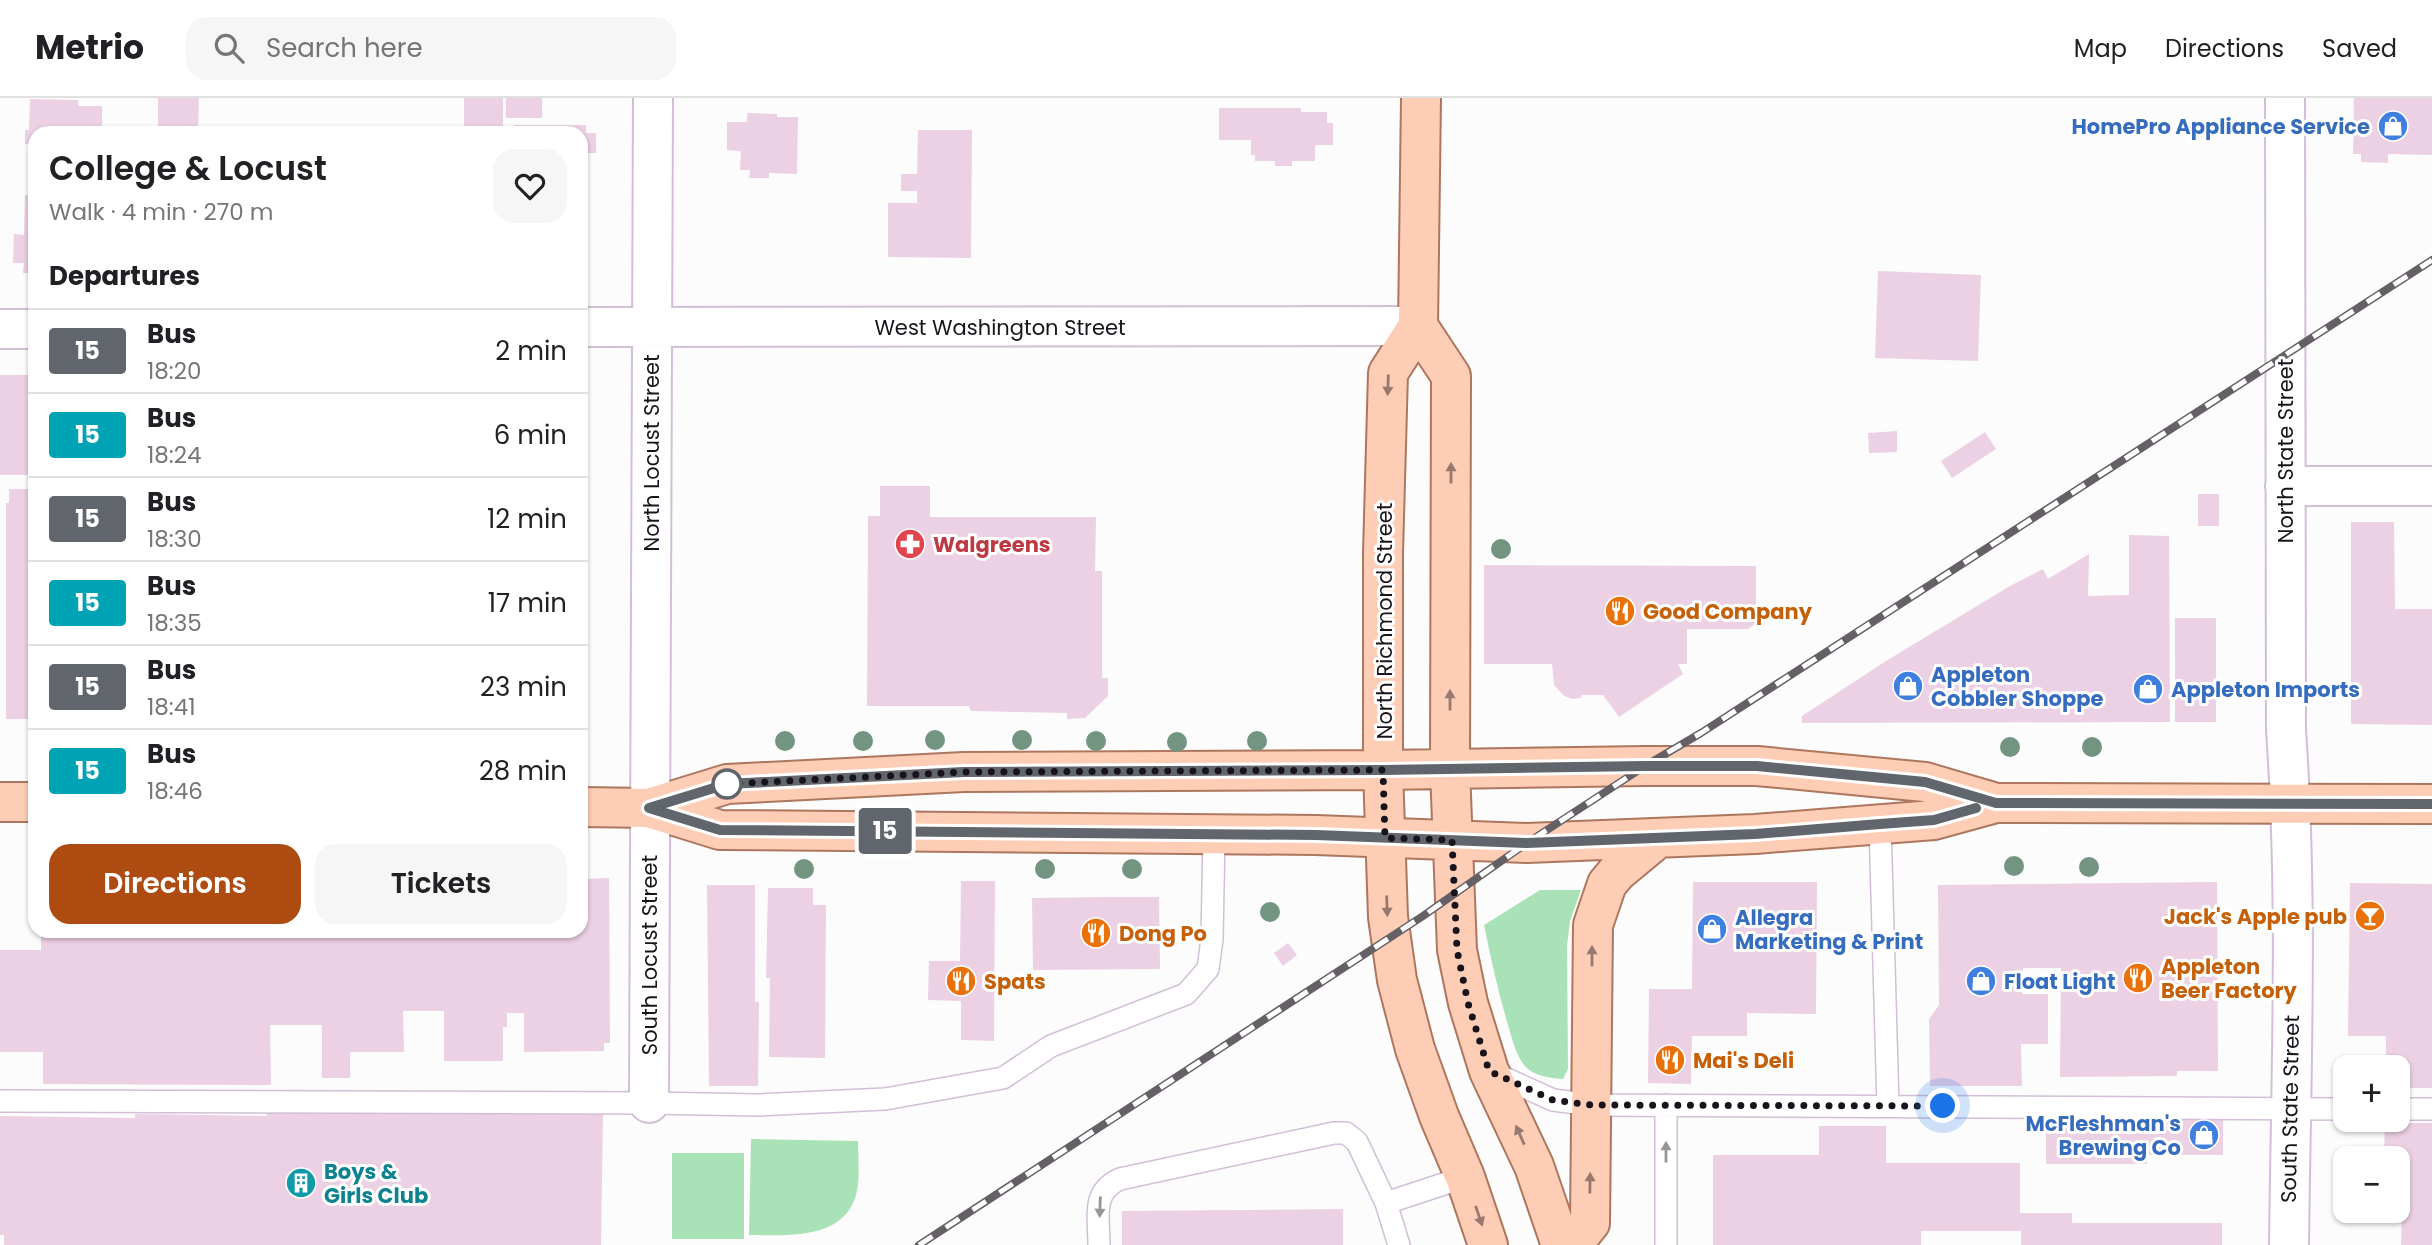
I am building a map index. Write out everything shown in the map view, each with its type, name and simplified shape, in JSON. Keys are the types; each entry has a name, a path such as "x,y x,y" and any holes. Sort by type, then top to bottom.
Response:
{"main road":[{"path":"1421,98 1418,326 1451,376 1450,769 1457,950 1468,1003 1489,1071 1534,1166 1561,1245"},
{"name":"North Richmond Street","path":"1418,326 1388,373 1382,553 1383,770 1388,918 1396,980 1415,1049 1465,1177 1488,1245"},
{"path":"649,808 727,784 977,772 1757,766 1925,782 1996,803"},
{"path":"0,802 28,802"},
{"path":"588,807 649,808 720,830 1316,835 1527,843 1658,838 1934,820 1996,803 2432,804"},
{"path":"1572,1245 1590,1223 1591,946 1595,916 1607,884 1616,872 1658,838"}],"street":[{"name":"North Locust Street","path":"649,808 653,98"},
{"name":"North State Street","path":"2285,98 2286,730 2291,804"},
{"name":"West Washington Street","path":"588,327 1418,326"},
{"path":"0,329 28,329"},
{"path":"2285,486 2432,486"},
{"name":"South State Street","path":"2289,1245 2291,804"},
{"name":"South Locust Street","path":"649,808 649,1103"}],"lane":[{"path":"1880,824 1888,1106"},
{"path":"0,1101 759,1105 885,1099 1003,1079 1051,1046 1186,994 1208,969 1212,939 1214,835"},
{"path":"1489,1071 1553,1100 1591,1105 2333,1109"},
{"path":"1666,1105 1666,1245"},
{"path":"2410,1109 2432,1109"},
{"path":"1099,1245 1099,1196 1108,1185 1121,1179 1334,1133 1346,1133 1357,1142 1386,1203 1399,1245"},
{"path":"1386,1203 1465,1177"}],"green space":[{"path":"1540,890 1581,890 1570,921 1567,946 1568,1069 1563,1079 1532,1072 1518,1056 1501,1000 1484,925"},
{"path":"751,1139 858,1141 858,1185 851,1207 841,1219 814,1232 749,1235"},
{"path":"672,1153 744,1153 744,1239 672,1239"}],"building":[{"path":"158,98 199,98 198,126 158,126"},
{"path":"464,98 503,98 503,126 464,126"},
{"path":"506,98 542,98 542,118 506,118"},
{"name":"HomePro Appliance Service","path":"2354,98 2432,98 2432,155 2388,154 2388,163 2361,162 2361,154 2353,154"},
{"path":"30,99 78,100 78,106 102,106 102,126 29,126"},
{"path":"1219,108 1301,108 1301,112 1327,112 1327,123 1333,123 1333,145 1315,145 1315,161 1292,161 1292,166 1275,166 1275,161 1255,161 1255,155 1251,155 1251,140 1219,140"},
{"path":"747,113 798,117 797,174 769,173 769,178 749,178 750,170 740,170 741,151 727,150 727,122 747,122"},
{"path":"514,125 586,125 586,126"},
{"path":"25,130 28,130 28,144 25,144"},
{"path":"918,130 972,130 971,258 888,257 888,203 917,203 917,191 901,191 901,174 917,174"},
{"path":"588,133 596,133 596,153 588,153"},
{"path":"25,195 28,195 28,273 23,273 24,263 13,263 14,234 24,235"},
{"path":"1878,271 1981,275 1978,361 1875,358"},
{"path":"0,375 28,375 28,475 0,475"},
{"path":"1897,431 1897,452 1869,453 1868,433"},
{"path":"1985,432 1996,449 1952,478 1941,461"},
{"name":"Walgreens","path":"880,486 930,486 930,517 1096,517 1095,571 1102,571 1102,678 1108,678 1108,696 1085,718 1067,719 1067,713 971,711 969,706 867,706 868,516 880,516"},
{"path":"9,489 28,489 28,719 6,719 6,503 9,503"},
{"path":"2198,494 2219,494 2219,526 2198,526"},
{"path":"2351,522 2394,522 2395,609 2432,609 2432,725 2351,724"},
{"path":"2129,535 2169,536 2170,722 1802,723 1802,716 1886,661 2043,569 2048,579 2089,554 2088,596 2129,595"},
{"name":"Good Company","path":"1484,565 1756,566 1756,623 1748,629 1687,629 1687,664 1678,664 1683,674 1619,717 1603,695 1581,695 1581,698 1573,699 1564,696 1554,685 1552,664 1484,664"},
{"path":"2175,618 2216,618 2216,722 2175,722"},
{"path":"609,878 610,1043 604,1043 604,1051 524,1052 524,1013 507,1013 507,1027 503,1027 503,1061 444,1061 444,1011 403,1011 404,1052 350,1052 350,1078 322,1078 322,1025 270,1025 271,1085 43,1084 43,1052 0,1052 0,950 41,950 41,938 588,938 588,879"},
{"name":"Spats","path":"961,881 995,881 994,1041 961,1040 961,1001 928,1000 929,961 960,961"},
{"path":"1693,882 1817,882 1816,1014 1747,1013 1747,1036 1692,1036 1691,1084 1648,1083 1649,989 1692,989"},
{"path":"2217,882 2218,1071 2177,1071 2177,1076 2060,1077 2061,968 2023,968 2022,994 2048,994 2048,1044 2021,1044 2022,1086 1930,1086 1929,1019 1939,1005 1938,885"},
{"path":"2350,883 2432,884 2432,1088 2410,1088 2410,1055 2386,1055 2386,1036 2348,1036"},
{"path":"707,885 755,885 755,1002 759,1002 758,1086 709,1086"},
{"path":"768,888 813,888 813,905 826,905 825,1058 769,1057 770,978 766,978"},
{"name":"Dong Po","path":"1159,897 1160,969 1033,970 1032,898"},
{"path":"1288,943 1297,955 1283,966 1274,953"},
{"name":"Boys & Girls Club","path":"267,1109 603,1113 601,1245 4,1245 4,1235 0,1235 0,1116 267,1116"},
{"path":"2046,1115 2223,1116 2223,1155 2147,1155 2147,1164 2046,1164"},
{"path":"2410,1123 2432,1123 2432,1245 2401,1245 2402,1223 2410,1223 2410,1146 2384,1146 2385,1132 2410,1132"},
{"path":"1819,1126 1886,1126 1886,1163 2020,1163 2020,1213 2072,1213 2072,1223 2222,1223 2222,1245 2021,1245 2021,1231 1921,1231 1921,1245 1713,1245 1713,1155 1819,1155"},
{"path":"1343,1209 1343,1245 1122,1245 1122,1211"}],"railway":[{"path":"919,1245 1423,916 1527,843 1645,766 1701,733 2432,260"}],"bus line":[{"name":"15","path":"1976,808 1934,820 1755,834 1527,843 1316,835 720,830 649,808 727,784 964,772 1645,766 1757,766 1925,782 1996,803 2432,804"}],"place":[{"name":"HomePro Appliance Service","path":"2393,126"},
{"name":"Walgreens","path":"910,544"},
{"name":"Good Company","path":"1620,611"},
{"name":"Appleton Cobbler Shoppe","path":"1908,686"},
{"name":"Appleton Imports","path":"2148,689"},
{"name":"Jack's Apple pub","path":"2370,916"},
{"name":"Allegra Marketing & Print","path":"1712,929"},
{"name":"Dong Po","path":"1096,933"},
{"name":"Appleton Beer Factory","path":"2138,978"},
{"name":"Spats","path":"961,981"},
{"name":"Float Light","path":"1981,981"},
{"name":"Mai's Deli","path":"1670,1060"},
{"name":"McFleshman's Brewing Co","path":"2204,1135"},
{"name":"Boys & Girls Club","path":"301,1183"}],"route":[{"path":"727,784 964,772 1383,770 1385,838 1452,840 1457,950 1468,1003 1489,1071 1553,1100 1591,1105 1943,1106"}]}
